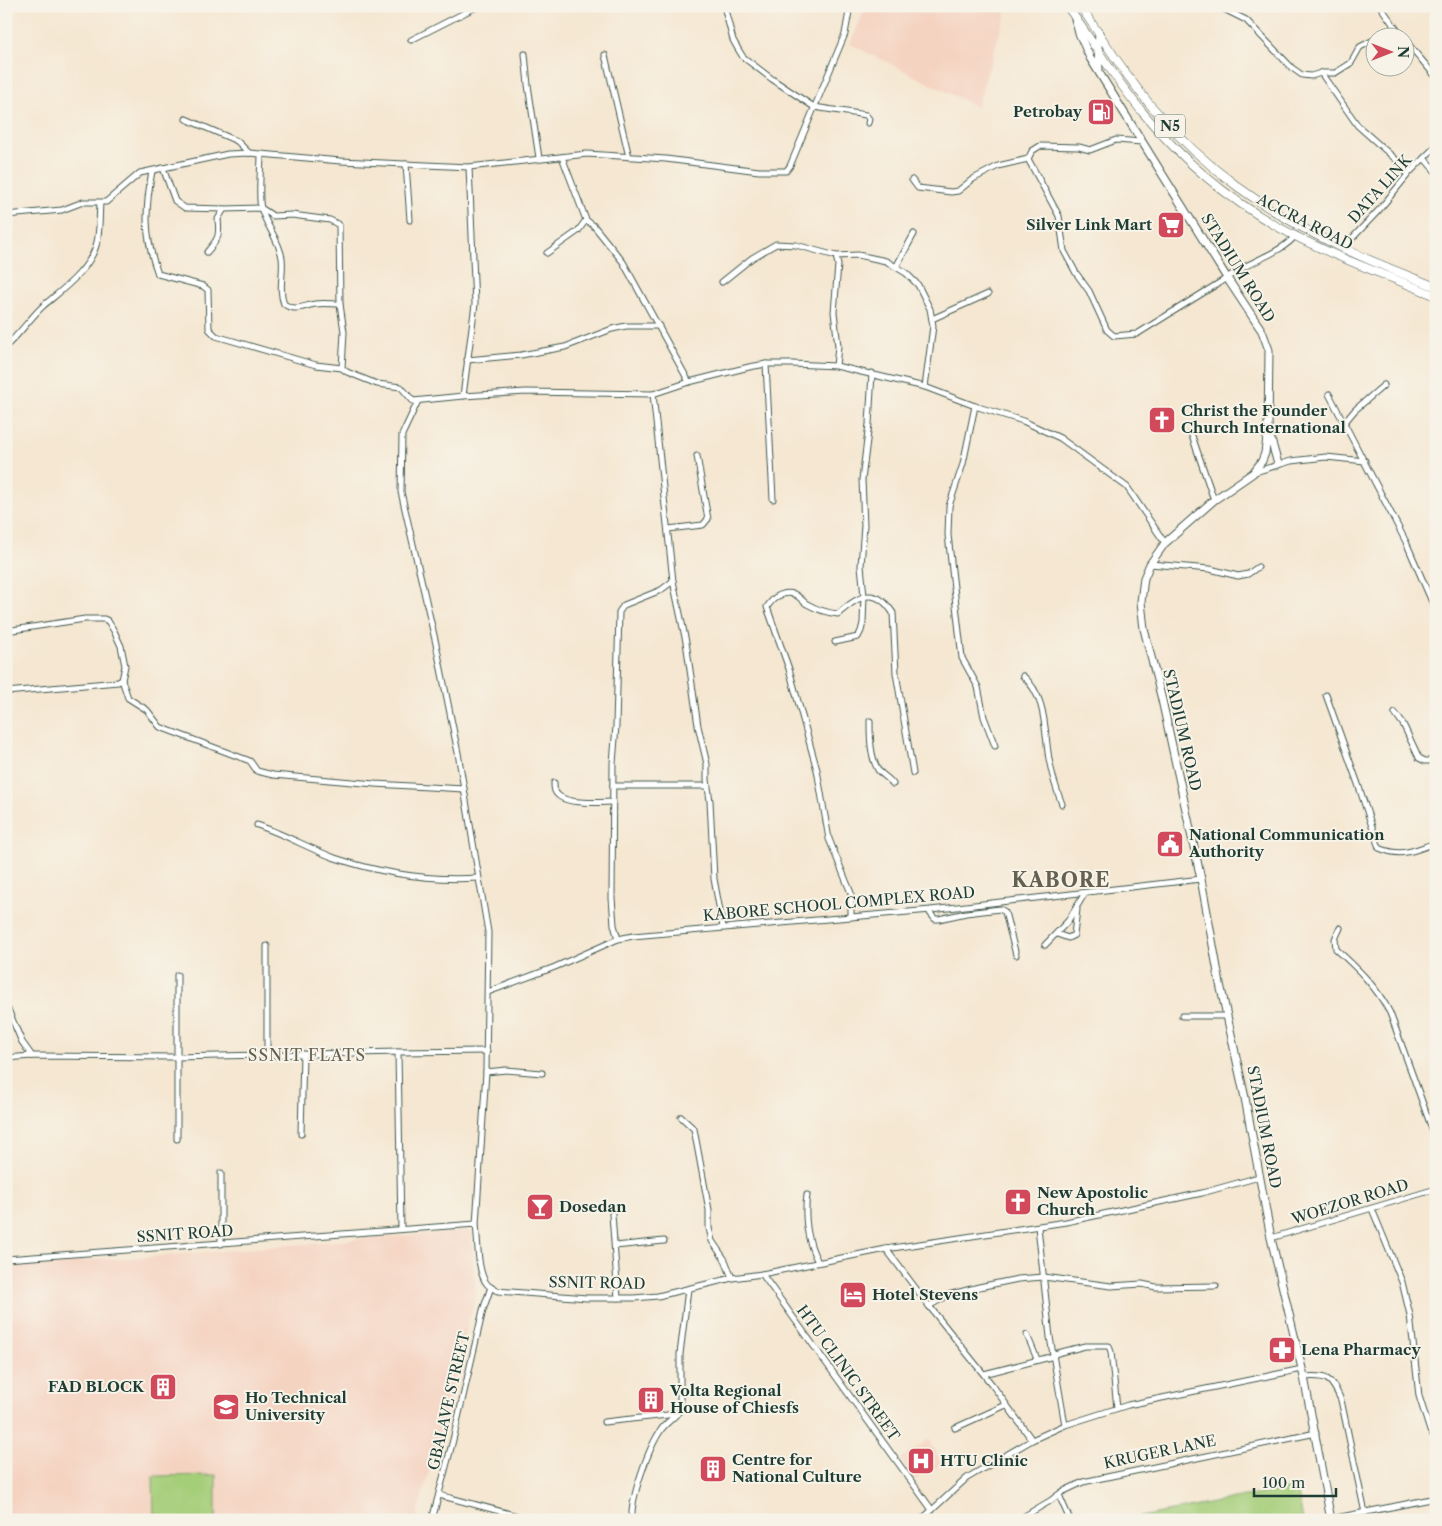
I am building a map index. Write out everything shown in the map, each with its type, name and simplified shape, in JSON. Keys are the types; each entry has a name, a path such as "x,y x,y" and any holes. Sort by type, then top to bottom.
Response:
{"main road":[{"name":"ACCRA ROAD","path":"1067,6 1144,114 1179,153 1212,182 1247,208 1296,235 1340,256 1436,296"},
{"name":"ACCRA ROAD","path":"1080,6 1152,107 1187,145 1219,174 1253,199 1306,230 1343,248 1436,287"},
{"path":"1075,17 1083,42 1100,73"},
{"name":"STADIUM ROAD","path":"1099,33 1100,73 1262,331 1269,350 1266,453 1254,473 1214,500 1165,543 1150,564 1144,578 1140,602 1144,629 1162,700 1201,879 1271,1238 1316,1433 1331,1519"},
{"path":"1268,430 1278,464"}],"street":[{"path":"411,40 478,6"},
{"path":"724,6 733,40 743,57 772,80 814,107 866,115 869,119 868,123"},
{"path":"6,215 62,210 83,202 100,203 112,199 140,173 228,154 249,153 469,167 587,154 666,159 759,171 786,171 790,166 846,34 850,6"},
{"path":"1218,6 1246,20 1292,68 1302,75 1311,76 1321,73 1335,73 1351,63 1360,47 1364,45"},
{"path":"1380,6 1395,28"},
{"path":"1414,50 1436,77"},
{"path":"525,54 539,158"},
{"path":"605,55 629,157"},
{"path":"1321,73 1358,126 1410,172"},
{"path":"186,119 237,141 249,153"},
{"path":"1028,159 1032,151 1040,146 1079,147 1090,150 1116,140 1142,142"},
{"name":"DATA LINK","path":"1343,248 1379,210 1410,172 1436,146"},
{"path":"261,154 261,208 278,242 282,258 281,292 284,304 292,308 318,304 340,304"},
{"path":"562,157 586,220 594,226 623,262 689,382"},
{"path":"1424,158 1436,172"},
{"path":"1028,159 1059,216 1064,251 1089,291 1107,330 1114,336 1137,334 1227,278 1238,269 1289,244 1296,235"},
{"path":"912,180 918,188 950,192 958,191 973,179 998,166 1028,159"},
{"path":"406,164 410,220"},
{"path":"463,396 475,304 469,167"},
{"path":"163,168 175,201 185,208 224,210 261,208 273,216 292,215 330,220 339,225 340,304 344,332 342,368"},
{"path":"152,171 146,202 146,225 158,274 202,286 208,290 209,329 216,336 316,365 342,368 346,372 377,384 401,387 412,400 418,401 526,392 654,394 689,382 766,364 836,366 872,373 925,387 975,406 1023,421 1060,438 1127,487 1165,543"},
{"path":"6,346 42,308 71,283 86,265 97,244 100,203"},
{"path":"206,252 215,243 220,234 218,219 224,210"},
{"path":"547,253 578,231 586,220"},
{"path":"896,267 914,234"},
{"path":"722,282 752,258 776,244 796,245 836,256 858,255 886,261 906,273 918,285 930,309 933,326 925,387"},
{"path":"836,256 838,265 834,312 838,346 836,366"},
{"path":"932,319 988,294"},
{"path":"467,360 521,355 565,347 612,329 626,326 659,326"},
{"path":"766,364 773,500"},
{"path":"835,642 858,637 861,631 864,596 861,566 864,526 862,480 869,424 872,373"},
{"path":"1345,422 1355,410 1384,385"},
{"path":"654,394 673,581 686,642 698,726 707,764 714,879 723,928"},
{"path":"1329,394 1406,542 1436,611"},
{"path":"418,401 402,435 401,492 436,644 464,789 488,932 487,1051 476,1224 481,1268 484,1280 491,1287"},
{"path":"975,406 964,464 949,506 948,535 962,658 978,686 984,717 995,746"},
{"path":"1191,433 1214,500"},
{"path":"668,530 703,525 708,519 697,456"},
{"path":"1254,473 1292,460 1326,457 1364,461"},
{"path":"1150,564 1210,568 1238,576 1248,574 1258,567"},
{"path":"618,939 614,925 612,898 613,786 619,612 624,605 661,590 673,581"},
{"path":"851,917 851,893 829,839 817,770 789,669 767,607 773,598 783,594 795,594 808,605 838,614 852,601 864,596 878,596 893,612 896,673 913,773"},
{"path":"6,631 85,619 104,619 108,621 121,646 125,666 122,680 128,698 147,710 160,727 250,761 257,771 273,775 375,784 464,789"},
{"path":"1023,676 1033,685 1040,699 1054,784 1062,804"},
{"path":"6,692 118,682 122,680"},
{"path":"1326,695 1380,848 1388,852 1403,854 1436,843"},
{"path":"1395,713 1403,724 1419,758 1425,761 1436,761"},
{"path":"870,722 870,742 874,759 879,771 893,784"},
{"path":"554,783 555,791 559,796 567,800 613,802"},
{"path":"613,786 707,786"},
{"path":"257,825 280,832 335,858 398,874 451,879 478,878"},
{"name":"KABORE SCHOOL COMPLEX ROAD","path":"488,992 555,967 618,939 931,910 1201,879"},
{"path":"1045,945 1068,921 1085,893"},
{"path":"1057,934 1068,938 1074,935 1077,906"},
{"path":"931,910 934,919 939,919 966,913 1000,909 1005,912 1016,955"},
{"path":"1340,928 1334,944 1336,949 1382,996 1390,1013 1436,1140"},
{"path":"267,946 267,1054"},
{"path":"177,975 177,1139"},
{"path":"6,1005 22,1042 32,1056"},
{"path":"1182,1016 1227,1016"},
{"path":"6,1058 32,1056 176,1057 487,1051"},
{"path":"398,1052 401,1229"},
{"path":"301,1134 303,1054"},
{"path":"486,1072 506,1070 542,1073"},
{"path":"681,1116 694,1130 709,1210 709,1228 712,1241 725,1260 732,1278"},
{"path":"220,1173 221,1244"},
{"name":"SSNIT ROAD","path":"491,1287 498,1291 510,1293 587,1298 658,1296 732,1278 762,1274 886,1249 1038,1227 1202,1193 1259,1177"},
{"name":"WOEZOR ROAD","path":"1271,1238 1436,1189"},
{"path":"807,1195 806,1220 813,1250 818,1262"},
{"path":"1372,1209 1402,1282 1410,1315 1419,1396 1430,1431 1436,1438"},
{"path":"612,1214 618,1298"},
{"name":"SSNIT ROAD","path":"6,1259 476,1224"},
{"path":"1038,1227 1048,1317 1064,1425"},
{"path":"615,1246 664,1241"},
{"path":"886,1249 984,1374 1032,1440"},
{"name":"HTU CLINIC STREET","path":"762,1274 932,1510"},
{"path":"929,1306 948,1295 978,1287 1044,1277 1111,1286 1142,1284 1156,1287 1216,1286"},
{"name":"GBALAVE STREET","path":"432,1520 453,1440 483,1310 491,1287"},
{"path":"632,1520 633,1502 648,1457 662,1428 680,1410 680,1354 688,1289"},
{"path":"1027,1335 1037,1359"},
{"path":"984,1374 1085,1346 1109,1346 1112,1352 1117,1408"},
{"path":"921,1520 967,1478 1032,1440 1064,1425 1117,1408 1302,1369"},
{"path":"1304,1377 1321,1376 1334,1384 1342,1400 1364,1513"},
{"path":"955,1428 1006,1405"},
{"path":"604,1422 677,1414"},
{"name":"KRUGER LANE","path":"1018,1520 1075,1485 1090,1480 1316,1433"},
{"path":"439,1495 529,1519"},
{"path":"1059,1495 1070,1520"},
{"path":"1331,1519 1436,1498"}],"shaded area":[{"path":"866,6 1008,6 977,107 850,44"},
{"name":"Ho Technical University","path":"471,1230 476,1295 416,1520 6,1520 6,1265 162,1256"},
{"name":"HTU Clinic","path":"929,1439 942,1464 915,1480 900,1459"}],"green space":[{"path":"216,1475 216,1520 154,1520 153,1476"},
{"path":"1297,1487 1303,1520 1125,1520"}],"place":[{"name":"Petrobay","path":"1101,112"},
{"name":"Silver Link Mart","path":"1171,225"},
{"name":"Christ the Founder Church International","path":"1162,420"},
{"name":"National Communication Authority","path":"1170,844"},
{"name":"New Apostolic Church","path":"1018,1202"},
{"name":"Dosedan","path":"540,1207"},
{"name":"Hotel Stevens","path":"853,1295"},
{"name":"Lena Pharmacy","path":"1282,1350"},
{"name":"FAD BLOCK","path":"163,1387"},
{"name":"Volta Regional House of Chiesfs","path":"651,1400"},
{"name":"Ho Technical University","path":"226,1407"},
{"name":"HTU Clinic","path":"921,1461"},
{"name":"Centre for National Culture","path":"713,1469"}],"district":[{"name":"KABORE","path":"1061,880"},
{"name":"SSNIT FLATS","path":"307,1055"}]}
